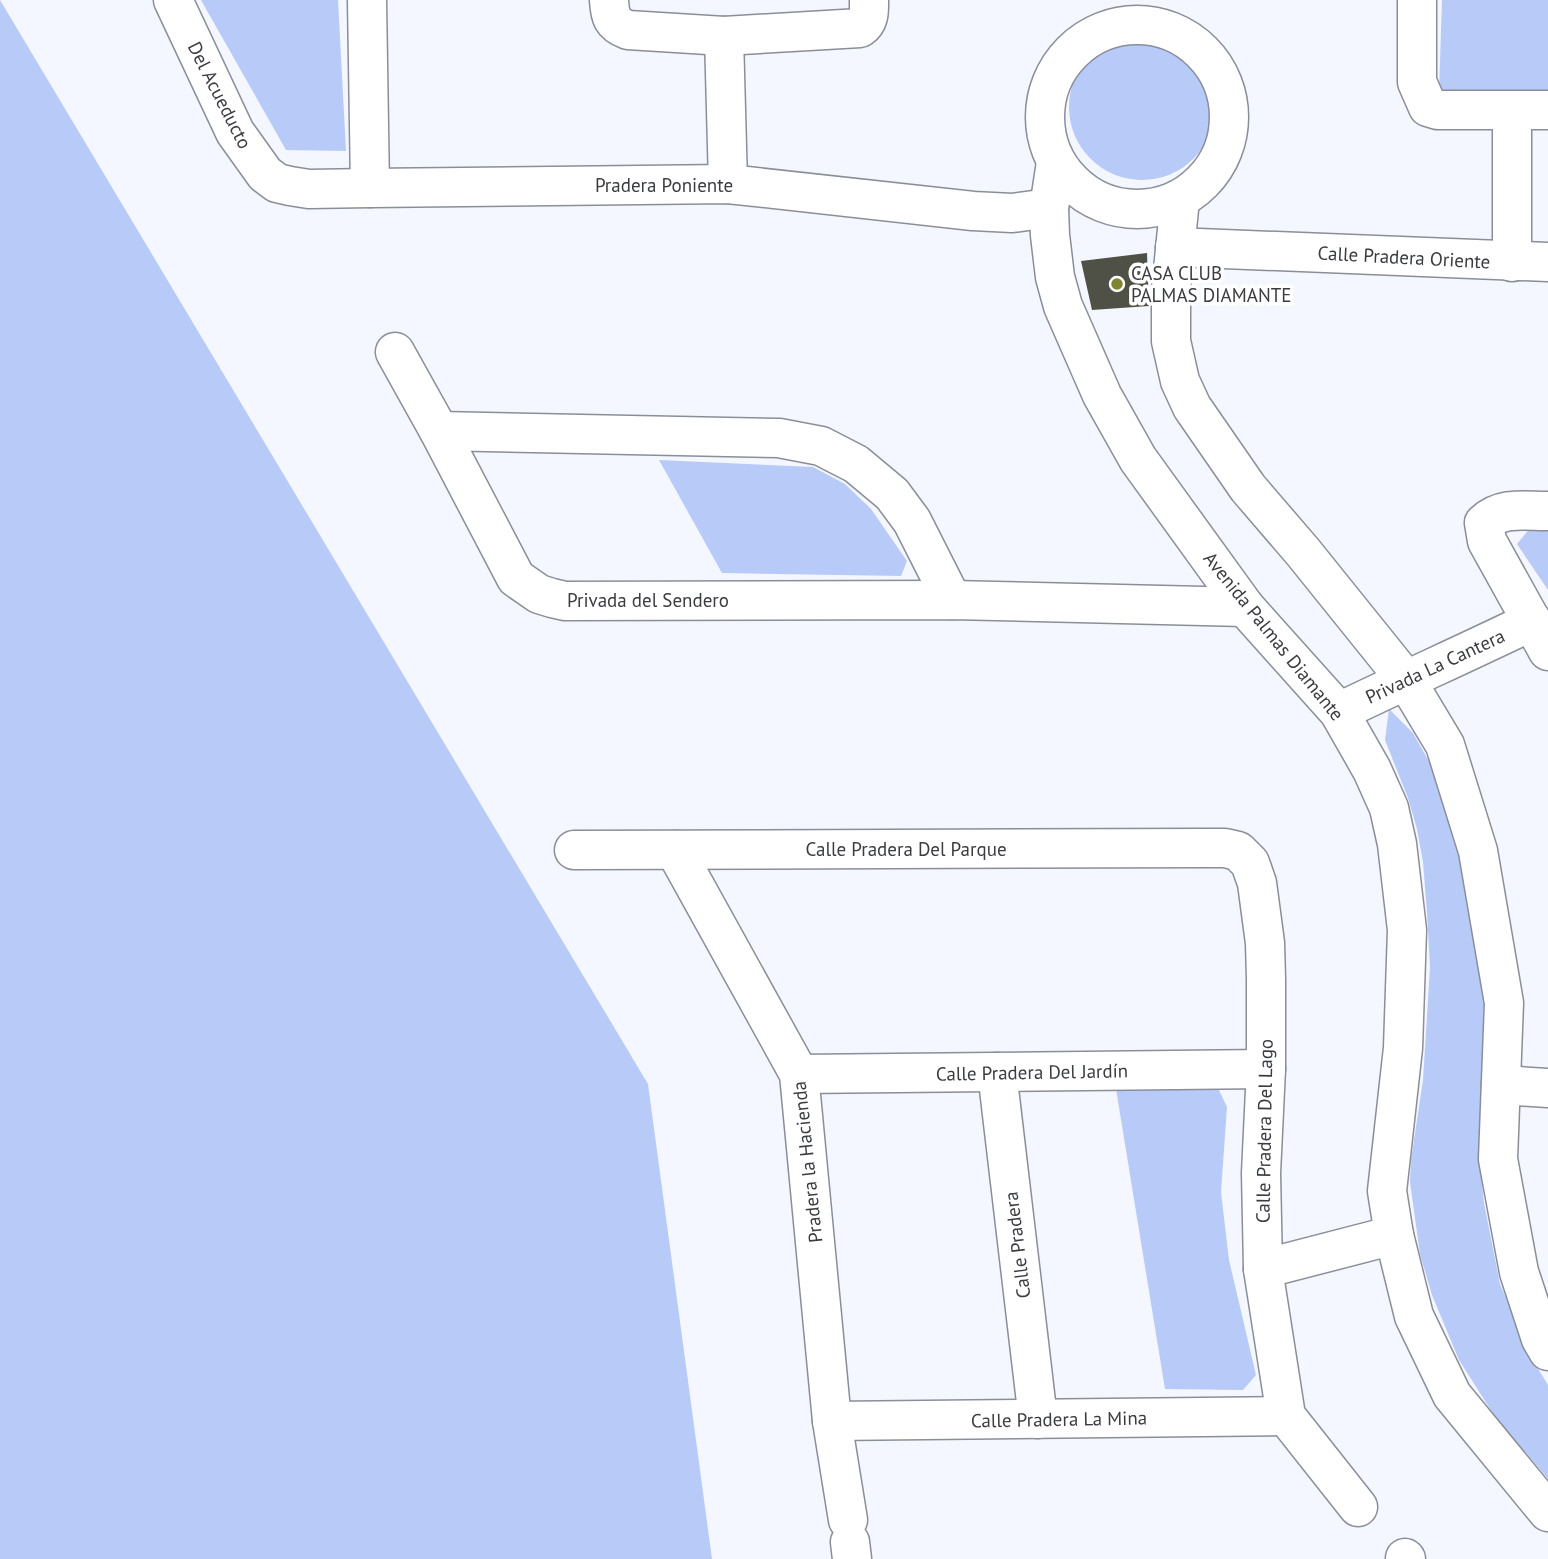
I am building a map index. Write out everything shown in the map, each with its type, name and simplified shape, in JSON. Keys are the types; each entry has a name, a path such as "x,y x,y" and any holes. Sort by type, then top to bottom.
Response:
{"street":[{"name":"Del Acueducto","path":"173,0 235,132 265,174 277,183"},
{"path":"367,0 370,188"},
{"path":"609,0 614,22 628,30 724,36 860,28 869,14 869,0"},
{"path":"1417,0 1418,82 1427,107 1438,110 1530,110 1530,262"},
{"path":"1108,14 1123,26 1145,26 1169,15 1186,39 1203,52 1216,69 1230,110 1229,132 1223,152 1212,171 1198,187 1180,199 1158,207 1135,209 1112,206 1090,197 1073,184 1056,162 1047,138 1045,112 1050,87 1062,65 1108,14"},
{"path":"724,36 728,184"},
{"name":"Avenida Palmas Diamante","path":"1056,162 1049,208 1055,277 1063,306 1102,395 1138,459 1245,607 1339,712 1372,770 1389,808 1406,930 1403,1048 1387,1191 1394,1235 1414,1316 1452,1395 1548,1512"},
{"name":"Pradera Poniente","path":"277,183 309,189 728,184 973,211 1012,213 1049,208"},
{"path":"1180,199 1171,290 1171,341 1181,381 1192,407 1248,488 1406,680 1445,745 1478,851 1504,1003 1499,1159 1519,1272 1541,1339 1548,1351"},
{"name":"Calle Pradera Oriente","path":"1175,247 1530,262"},
{"name":"Privada del Sendero","path":"395,352 516,578 539,594 552,598 565,601 953,600 1245,607"},
{"path":"439,431 779,438 821,446 856,464 892,494 912,520 953,600"},
{"name":"Privada La Cantera","path":"1339,712 1467,653 1540,636 1487,541 1484,523 1500,512 1548,511"},
{"name":"Calle Pradera Del Parque","path":"574,850 1225,848 1238,851"},
{"name":"Pradera la Hacienda","path":"675,850 799,1073 832,1421 850,1540"},
{"name":"Calle Pradera Del Lago","path":"1238,851 1250,863 1257,883 1265,943 1266,1069 1261,1172 1263,1269 1286,1416"},
{"name":"Calle Pradera Del Jardín","path":"799,1073 1266,1069"},
{"name":"Calle Pradera","path":"997,1072 1038,1419"},
{"path":"1501,1085 1548,1088"},
{"path":"1263,1269 1394,1235"},
{"path":"1286,1416 1358,1507"},
{"name":"Calle Pradera La Mina","path":"832,1421 1286,1416"}],"shaded area":[{"path":"0,0 648,1084 712,1559 0,1559"},
{"path":"201,0 338,0 346,151 286,150"},
{"path":"1442,0 1548,0 1548,93 1439,92"},
{"path":"1142,34 1170,40 1193,56 1209,79 1215,107 1209,135 1193,158 1170,174 1142,180 1114,174 1091,158 1075,135 1069,107 1075,79 1091,56 1114,40"},
{"path":"659,460 813,467 845,484 871,509 907,561 901,576 722,573"},
{"path":"1535,522 1548,523 1548,590 1517,544"},
{"path":"1389,709 1413,733 1435,772 1463,851 1486,1001 1484,1077 1480,1110 1480,1166 1484,1203 1500,1284 1534,1362 1548,1385 1548,1479 1494,1415 1459,1360 1432,1295 1420,1254 1410,1182 1423,1080 1430,967 1427,913 1417,829 1385,740"},
{"path":"1218,1088 1227,1107 1221,1192 1229,1260 1256,1375 1243,1390 1165,1389 1116,1089"}],"building":[{"name":"CASA CLUB PALMAS DIAMANTE","path":"1147,253 1149,306 1092,310 1081,261"}],"place":[{"name":"CASA CLUB PALMAS DIAMANTE","path":"1117,284"}]}
